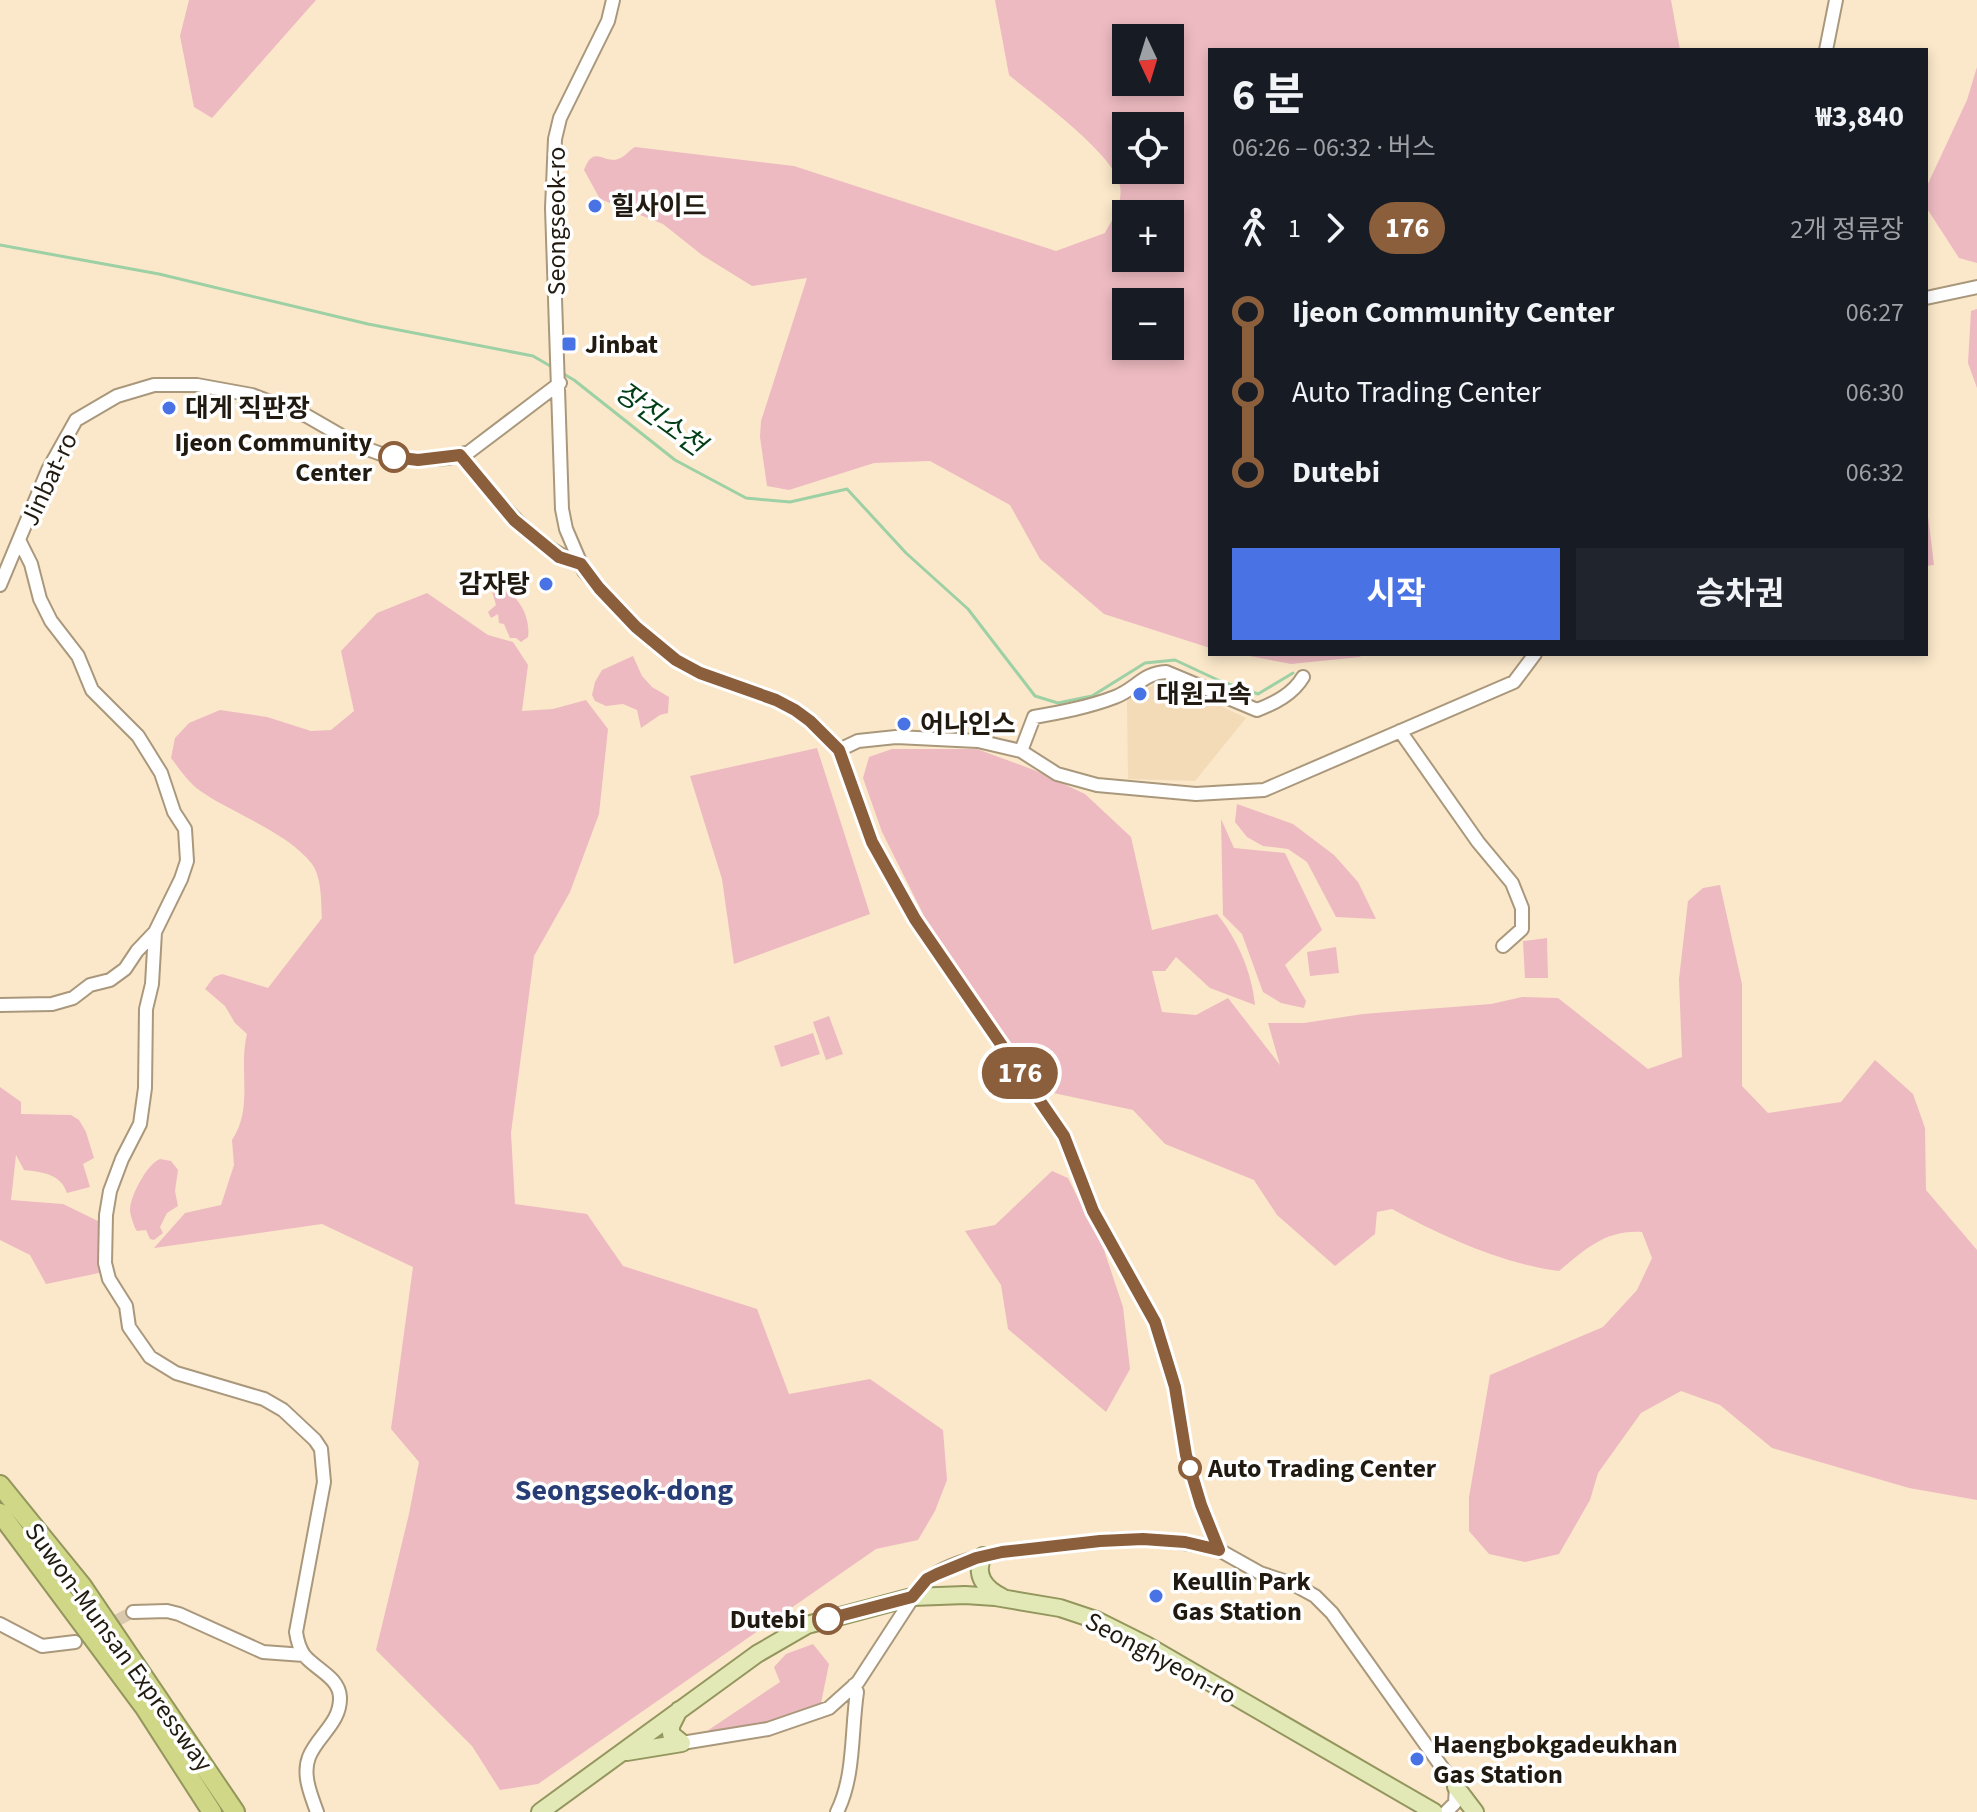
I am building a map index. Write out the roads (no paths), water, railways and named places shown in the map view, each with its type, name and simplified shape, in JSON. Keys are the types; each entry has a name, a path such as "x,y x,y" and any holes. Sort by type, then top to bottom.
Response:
{"highway":[{"name":"Suwon-Munsan Expressway","path":"0,1485 82,1586 235,1812"},
{"name":"Suwon-Munsan Expressway","path":"0,1513 145,1708 212,1812"}],"main road":[{"path":"983,1556 979,1563 982,1582 989,1590 1008,1599"},
{"name":"Seonghyeon-ro","path":"540,1812 757,1654 807,1625 912,1597 965,1595 1008,1599 1069,1611 1096,1620 1146,1645 1434,1812"},
{"path":"680,1709 671,1731 672,1737 682,1743"},
{"path":"617,1755 682,1743"},
{"path":"1456,1787 1475,1812"}],"street":[{"name":"Seongseok-ro","path":"560,381 552,208 555,139 565,106 608,21 613,0"},
{"path":"1826,48 1836,0"},
{"path":"1928,298 1977,287"},
{"path":"560,381 562,509 566,529 581,564 636,627 676,660 700,673 776,700 795,710 839,750 872,842 915,919 1064,1136 1093,1211 1155,1322 1175,1387 1186,1455 1219,1550"},
{"name":"Jinbat-ro","path":"0,585 48,470 76,420 117,396 154,385 197,385 252,395 307,416 359,446 384,455 418,460 469,452 560,381"},
{"path":"460,455 514,520 559,557 581,564"},
{"path":"0,1005 52,1004 73,998 90,985 110,980 125,969 155,932 187,861 185,829 174,812 161,773 147,747 92,690 78,656 51,621 40,599 31,564 20,542"},
{"path":"839,750 858,741 896,737 978,741 1021,751 1057,774 1097,785 1196,794 1264,790 1514,682 1534,656"},
{"path":"1021,751 1034,717 1073,710 1120,696 1152,673 1166,672 1257,710 1273,704 1297,688 1303,677"},
{"path":"1400,731 1459,817 1512,883 1522,908 1522,929 1503,946"},
{"path":"155,932 152,984 145,1024 145,1088 140,1124 110,1191 105,1263 109,1279 126,1306 129,1327 150,1357 176,1373 264,1399 283,1410 321,1449 324,1482 296,1632 304,1655 335,1684 340,1698 338,1712 329,1729 309,1755 309,1789 317,1812"},
{"path":"682,1743 768,1729 808,1717 839,1701 875,1658 912,1597 927,1579 983,1556 1100,1541 1143,1539 1185,1542 1219,1550 1260,1573 1293,1584 1315,1596 1332,1613 1456,1787 1455,1803 1446,1812"},
{"path":"133,1612 167,1611 263,1652 304,1655"},
{"path":"0,1624 42,1646 75,1642"},
{"path":"837,1812 850,1780 857,1692 854,1685"}],"waterway":[{"name":"장진소천","path":"0,245 159,274 368,324 533,356 552,367"},
{"name":"장진소천","path":"562,373 675,460 746,498 790,502 847,489 906,553 968,609 1035,696 1058,703 1092,696 1145,663 1175,660 1258,694 1293,673"}],"tunnel":[{"path":"85,1637 133,1612"}],"place":[{"name":"힐사이드","path":"595,206"},
{"name":"Jinbat","path":"569,344"},
{"name":"대게 직판장","path":"169,408"},
{"name":"Ijeon Community Center","path":"394,457"},
{"name":"감자탕","path":"546,584"},
{"name":"대원고속","path":"1140,694"},
{"name":"어나인스","path":"904,724"},
{"name":"Auto Trading Center","path":"1190,1468"},
{"name":"Keullin Park Gas Station","path":"1156,1596"},
{"name":"Dutebi","path":"828,1619"},
{"name":"Haengbokgadeukhan Gas Station","path":"1417,1759"}],"district":[{"name":"Seongseok-dong","path":"624,1490"}]}
